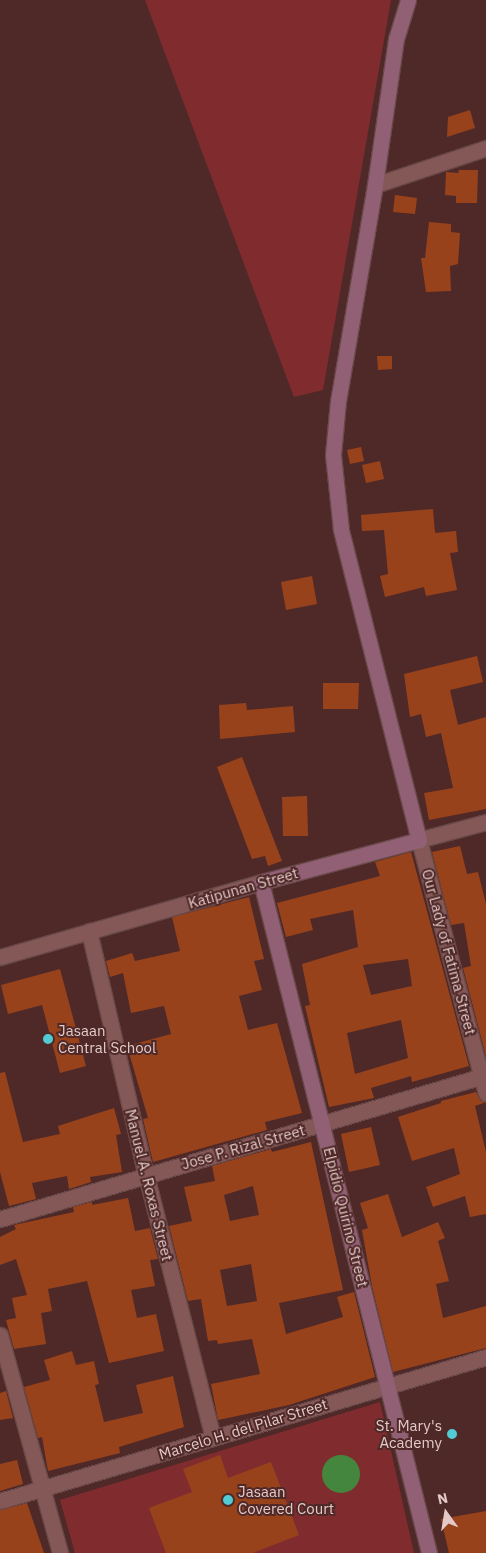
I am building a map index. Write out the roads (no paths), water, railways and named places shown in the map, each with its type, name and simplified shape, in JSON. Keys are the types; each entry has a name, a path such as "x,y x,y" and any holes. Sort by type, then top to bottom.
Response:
{"street":[{"path":"408,0 396,39 375,185 338,401 333,455 341,530 419,840"},
{"path":"375,185 486,148"},
{"name":"Katipunan Street","path":"0,957 261,882 486,822"},
{"name":"Our Lady of Fatima Street","path":"419,840 484,1075 486,1092"},
{"name":"Elpidio Quirino Street","path":"261,882 324,1124 429,1553"},
{"name":"Manuel A. Roxas Street","path":"89,931 146,1175 213,1438"},
{"name":"Jose P. Rizal Street","path":"0,1220 484,1075"},
{"path":"0,1335 60,1553"},
{"name":"Marcelo H. del Pilar Street","path":"0,1501 486,1357"}],"place":[{"name":"Jasaan Central School","path":"48,1039"},
{"name":"St. Mary's Academy","path":"452,1434"},
{"name":"Jasaan Covered Court","path":"228,1500"}]}
